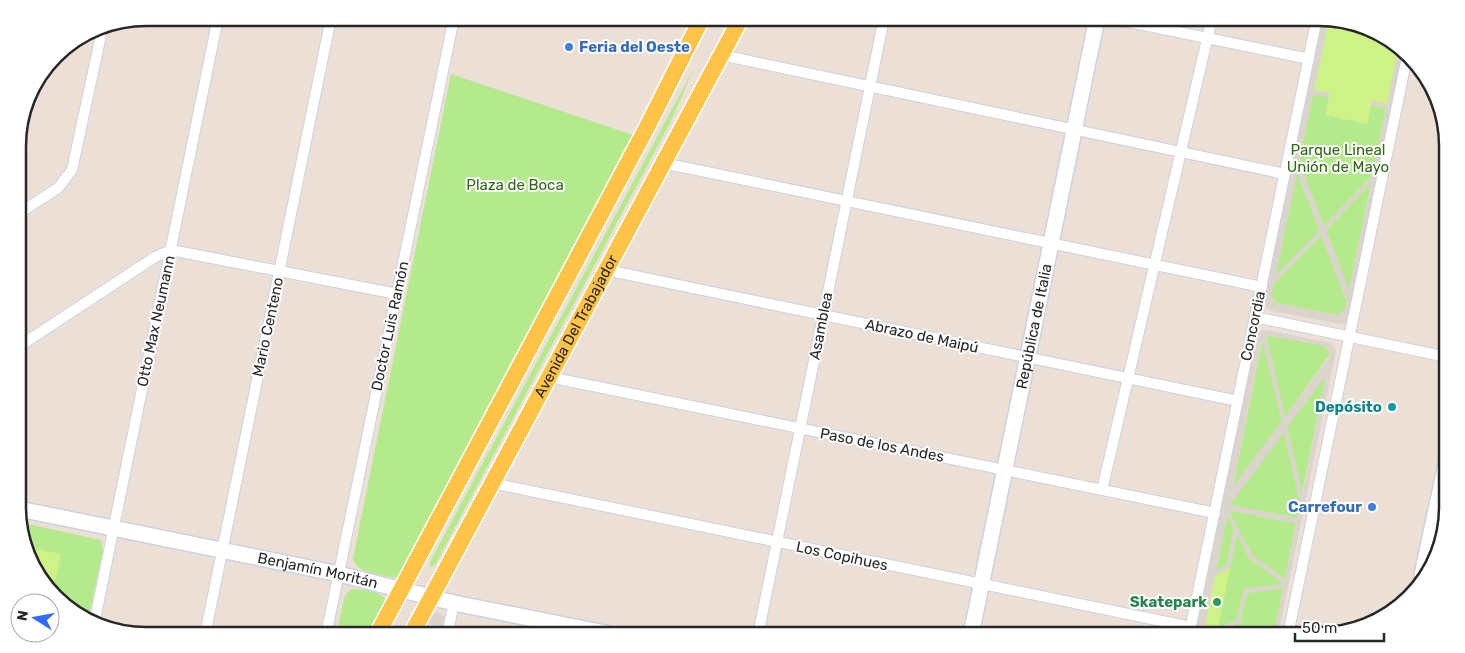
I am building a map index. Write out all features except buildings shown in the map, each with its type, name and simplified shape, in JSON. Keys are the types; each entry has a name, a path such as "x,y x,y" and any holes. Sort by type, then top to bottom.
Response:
{"main road":[{"name":"Avenida Del Trabajador","path":"416,627 736,26"},
{"name":"Avenida Del Trabajador","path":"382,627 646,128 698,27"}],"street":[{"name":"Asamblea","path":"760,626 882,26"},
{"name":"República de Italia","path":"973,626 1095,26"},
{"path":"1150,26 1309,59"},
{"path":"1102,490 1210,26"},
{"name":"Concordia","path":"1191,626 1316,26"},
{"name":"Otto Max Neumann","path":"96,616 216,27"},
{"name":"Mario Centeno","path":"207,627 329,27"},
{"name":"Doctor Luis Ramón","path":"328,627 450,27"},
{"path":"27,208 58,188 68,177 74,162 100,35"},
{"path":"721,55 1285,174"},
{"path":"1290,626 1406,63"},
{"path":"663,163 1262,287"},
{"path":"26,341 155,257 171,250 397,294"},
{"name":"Abrazo de Maipú","path":"606,270 1238,401"},
{"path":"1255,317 1439,355"},
{"name":"Paso de los Andes","path":"549,377 1215,513"},
{"name":"Los Copihues","path":"492,483 981,584 1168,626"},
{"path":"1424,564 1439,496"},
{"name":"Benjamín Moritán","path":"26,510 339,574 544,627"},
{"path":"449,627 454,603"}],"green space":[{"path":"1327,27 1350,30 1365,35 1379,42 1397,55 1387,105 1371,102 1367,124 1326,115 1330,93 1314,90"},
{"path":"694,68 670,123 435,565 430,567 430,562"},
{"name":"Plaza de Boca","path":"451,74 636,136 401,577 397,578 364,571 355,563 353,558"},
{"name":"Parque Lineal Unión de Mayo","path":"1313,94 1329,97 1326,115 1367,124 1371,105 1386,108 1372,176 1324,226 1299,162"},
{"name":"Parque Lineal Unión de Mayo","path":"1297,172 1320,231 1275,276"},
{"name":"Parque Lineal Unión de Mayo","path":"1371,183 1349,290 1326,230"},
{"path":"1321,235 1347,301 1345,309 1337,315 1276,303 1271,296 1274,283"},
{"path":"1266,335 1325,346 1330,354 1285,417"},
{"path":"1263,337 1282,422 1233,487"},
{"path":"1326,375 1302,493 1287,427"},
{"path":"1284,431 1300,503 1297,518 1229,505"},
{"path":"1228,510 1296,523 1285,579 1252,555"},
{"path":"1227,515 1234,528 1227,565 1216,571"},
{"path":"27,524 101,540 103,550 89,613 61,592 51,580 35,553"},
{"path":"1237,533 1249,558 1284,584 1244,589 1237,620 1223,626 1207,626 1230,568"},
{"path":"33,548 61,554 56,580 50,579 42,567"},
{"name":"Skatepark","path":"1230,568 1218,626 1205,626 1215,576"},
{"path":"1283,588 1276,626 1233,626 1240,623 1247,593"},
{"path":"352,589 367,590 385,598 387,602 376,627 338,627 345,595"}],"shaded area":[{"path":"1321,26 1327,27 1314,90 1330,93 1329,97 1313,94 1299,162 1324,226 1372,176 1386,109 1371,105 1371,101 1387,104 1397,55 1401,58 1348,318 1345,324 1340,324 1272,311 1266,307 1264,301","holes":["1297,173 1320,230 1276,275","1371,185 1349,289 1326,230","1321,235 1347,301 1345,309 1337,315 1276,303 1271,296 1274,283"]},
{"path":"1266,330 1331,343 1336,351 1280,626 1276,626 1283,588 1247,593 1240,623 1233,626 1223,626 1237,620 1244,589 1283,584 1249,558 1237,534 1230,568 1215,576 1205,626 1197,626 1256,339 1260,331","holes":["1266,335 1325,346 1330,354 1329,358 1285,417","1262,339 1282,421 1233,485","1326,376 1303,492 1302,492 1287,427","1284,432 1300,503 1297,518 1230,505","1229,510 1296,523 1285,579 1252,555","1227,516 1234,528 1227,565 1216,571"]},
{"path":"435,612 440,613 444,617 442,627 431,627 432,625 426,621"}],"place":[{"name":"Feria del Oeste","path":"569,47"},
{"name":"Depósito","path":"1392,407"},
{"name":"Carrefour","path":"1372,507"},
{"name":"Skatepark","path":"1217,602"}]}
